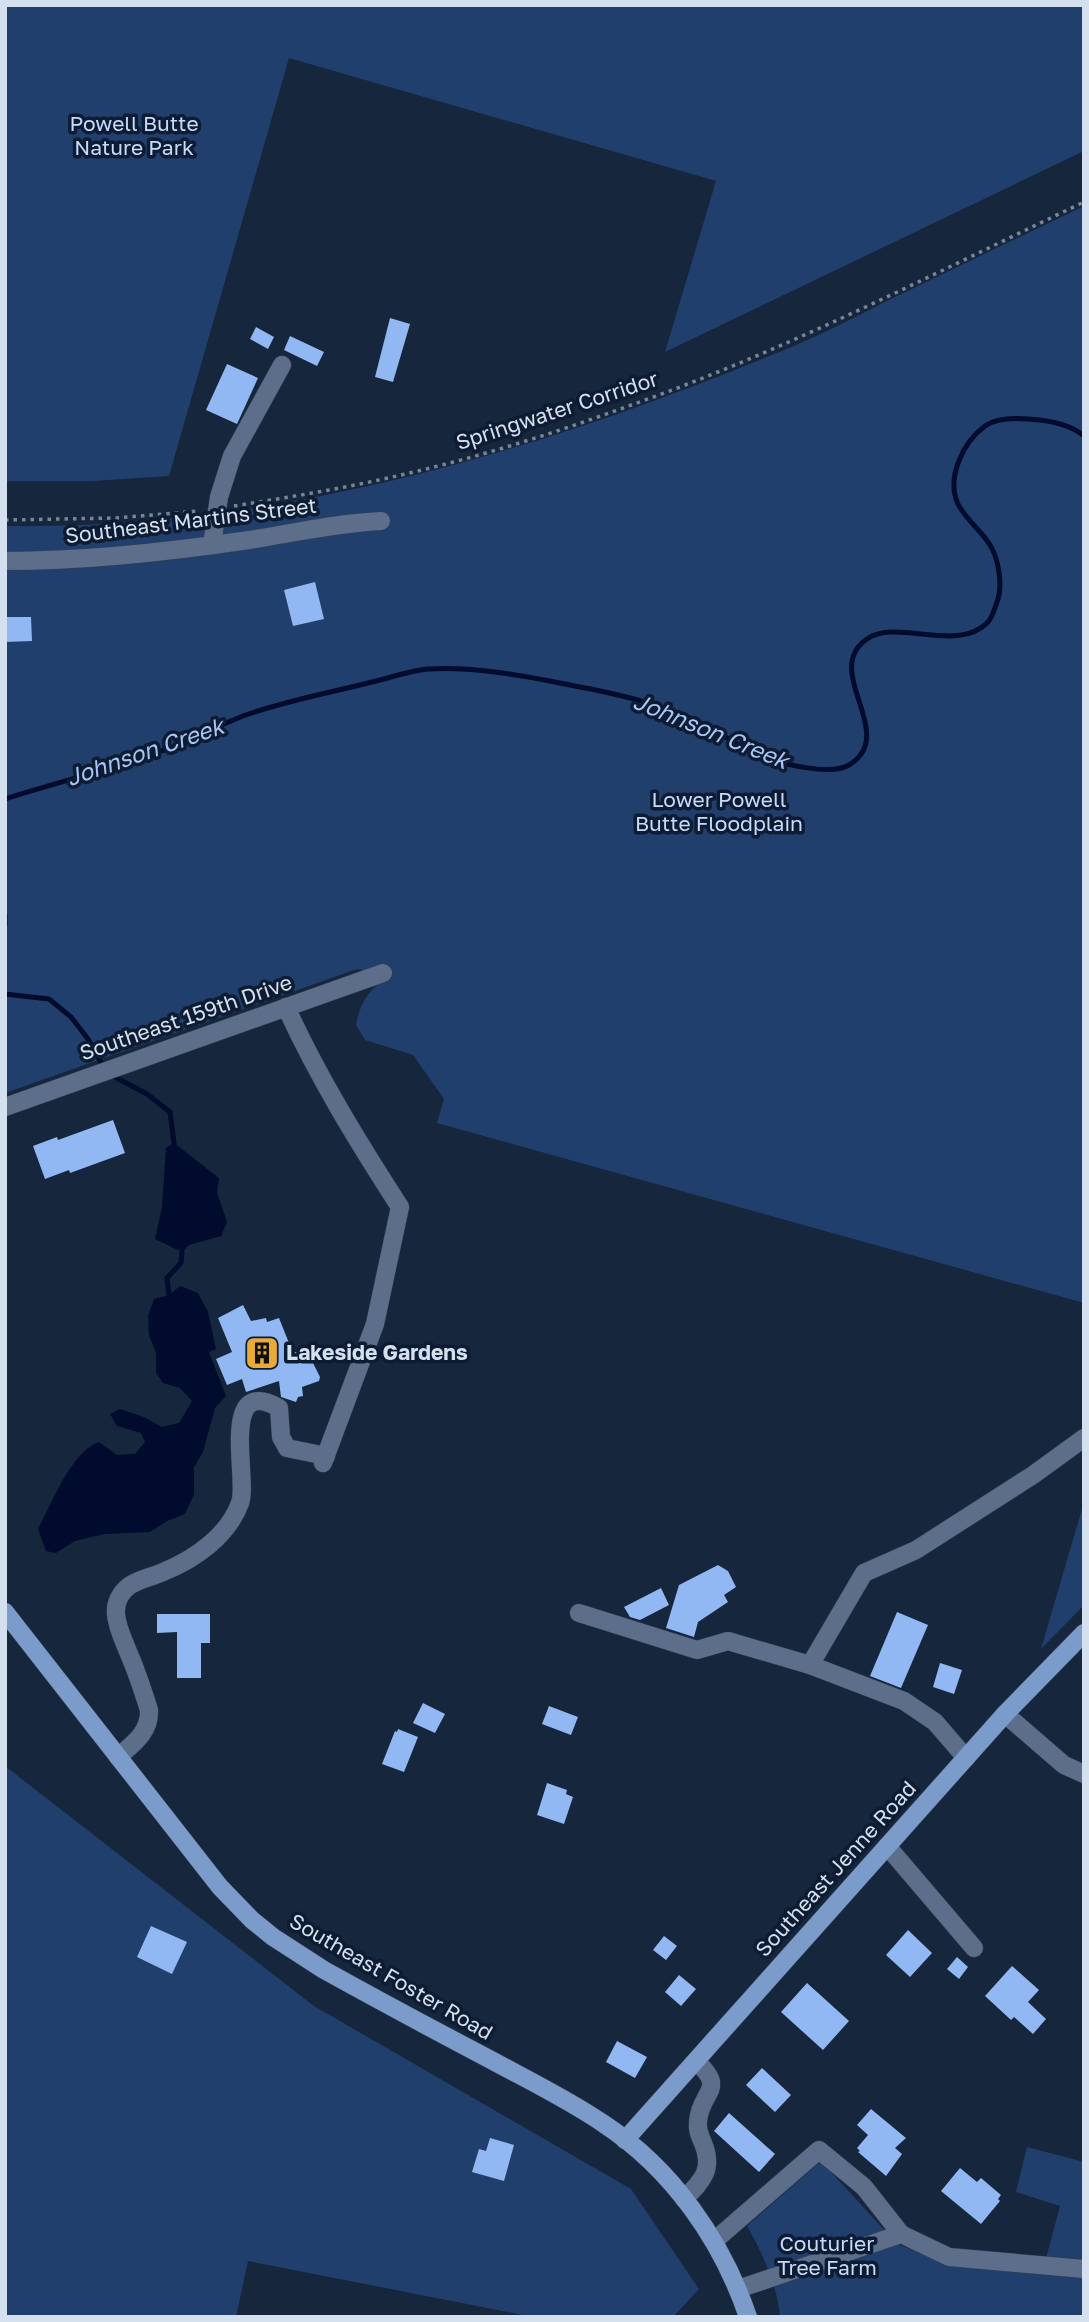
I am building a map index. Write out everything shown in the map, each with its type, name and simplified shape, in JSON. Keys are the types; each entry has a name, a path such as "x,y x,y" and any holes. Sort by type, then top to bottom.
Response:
{"main road":[{"name":"Southeast Foster Road","path":"5,1612 220,1887 252,1920 324,1970 574,2106 625,2140 664,2176 714,2241 738,2288 748,2317"},
{"name":"Southeast Jenne Road","path":"625,2140 1005,1714 1084,1633"}],"street":[{"path":"212,545 232,456 282,365"},
{"name":"Southeast Martins Street","path":"5,561 131,555 346,523 381,521"},
{"name":"Southeast 159th Drive","path":"5,1107 383,973"},
{"path":"118,1757 146,1731 150,1720 143,1690 118,1625 116,1605 120,1594 129,1586 179,1564 222,1535 235,1517 242,1499 239,1422 246,1408 254,1402 271,1403 279,1408 281,1437 287,1448 324,1460 375,1324 400,1207 351,1130 286,1007"},
{"path":"810,1665 864,1573 916,1550 1034,1475 1084,1438"},
{"path":"579,1613 697,1650 728,1641 810,1665 904,1701 935,1722 966,1758"},
{"path":"1005,1714 1064,1765 1084,1774"},
{"path":"887,1846 974,1948"},
{"path":"684,2199 703,2180 708,2157 698,2129 698,2119 712,2081 710,2074 696,2061"},
{"path":"714,2241 819,2150 864,2187 901,2234 949,2257 1084,2269"},
{"path":"738,2288 901,2234"}],"path":[{"name":"Springwater Corridor","path":"5,520 116,518 218,509 402,475 494,450 689,384 788,343 1084,202"}],"green space":[{"name":"Powell Butte Nature Park","path":"5,5 1084,5 1084,151 665,352 716,181 289,58 169,476 93,481 5,481"},
{"name":"Lower Powell Butte Floodplain","path":"1084,206 1084,1303 437,1123 444,1099 413,1055 365,1040 356,1025 366,998 387,978 386,974 357,969 5,1093 5,526 107,524 209,514 310,498 409,476 508,449 605,418 796,345"},
{"path":"1084,1502 1084,1605 1041,1649"},
{"path":"5,1766 314,2006 631,2189 699,2289 673,2317 533,2317 248,2261 236,2317 5,2317"},
{"name":"Couturier Tree Farm","path":"1027,2147 1084,2162 1084,2317 780,2317 768,2270 747,2226 821,2161 897,2244 942,2261 1042,2273 1060,2206 1016,2192"}],"shaded area":[{"path":"174,1143 219,1178 217,1193 227,1222 221,1236 189,1245 182,1252 155,1239 162,1207 166,1148"},
{"path":"180,1286 198,1293 208,1312 216,1349 209,1352 226,1396 215,1408 203,1452 194,1467 194,1494 185,1514 150,1532 104,1534 75,1541 56,1553 46,1551 38,1529 63,1479 80,1456 99,1442 117,1455 135,1454 145,1442 141,1433 117,1426 110,1414 120,1409 144,1417 162,1427 179,1423 192,1401 180,1388 163,1383 156,1373 156,1353 149,1335 148,1316 154,1299 169,1295"}],"building":[{"path":"390,318 410,324 393,382 375,377"},
{"path":"256,327 274,337 268,349 250,339"},
{"path":"290,336 324,352 317,366 284,350"},
{"path":"227,364 258,378 237,424 206,410"},
{"path":"315,582 324,619 293,626 284,590"},
{"path":"5,617 31,617 32,641 5,642"},
{"path":"113,1120 125,1153 45,1179 33,1146"},
{"name":"Lakeside Gardens","path":"243,1305 251,1321 266,1318 267,1322 279,1318 293,1353 303,1350 312,1361 320,1377 319,1381 302,1387 303,1396 298,1397 296,1402 281,1397 279,1381 246,1392 242,1379 227,1385 216,1359 232,1352 218,1318"},
{"path":"718,1565 728,1571 736,1587 724,1595 728,1602 698,1622 694,1637 666,1628 679,1585"},
{"path":"661,1588 669,1605 640,1620 630,1617 624,1607"},
{"path":"897,1612 928,1625 901,1688 870,1676"},
{"path":"157,1614 210,1614 210,1643 201,1643 201,1678 177,1678 177,1632 157,1633"},
{"path":"940,1663 962,1670 954,1694 933,1687"},
{"path":"423,1703 445,1714 435,1733 413,1723"},
{"path":"549,1706 578,1717 571,1735 542,1724"},
{"path":"398,1729 418,1737 404,1772 382,1764"},
{"path":"547,1783 567,1790 566,1794 573,1797 564,1824 537,1815"},
{"path":"151,1926 187,1942 172,1974 137,1957"},
{"path":"908,1930 932,1953 910,1977 886,1955"},
{"path":"664,1936 677,1946 666,1960 653,1950"},
{"path":"957,1957 968,1967 959,1979 947,1969"},
{"path":"1012,1966 1039,1990 1028,2002 1046,2019 1033,2034 1014,2017 1011,2020 985,1996"},
{"path":"679,1975 696,1989 681,2006 665,1992"},
{"path":"807,1983 849,2021 823,2050 781,2012"},
{"path":"617,2041 647,2057 635,2078 606,2062"},
{"path":"762,2068 791,2095 775,2112 746,2085"},
{"path":"871,2109 906,2138 895,2148 902,2154 886,2176 858,2152 860,2151 857,2148 868,2135 857,2125"},
{"path":"729,2113 775,2154 759,2172 714,2131"},
{"path":"490,2138 514,2145 504,2181 472,2172 479,2149 486,2151"},
{"path":"960,2168 977,2182 981,2178 1001,2195 998,2199 1000,2201 981,2224 941,2191"}],"waterway":[{"name":"Johnson Creek","path":"5,799 154,754 259,711 408,672 429,669 470,669 511,674 616,695 678,713 770,759 806,768 841,768 849,765 862,752 867,737 852,668 855,652 867,639 894,632 961,635 975,631 988,622 993,613 1000,589 996,558 986,540 961,510 955,494 955,472 970,441 989,423 1012,419 1058,423 1084,436"},
{"path":"5,915 5,925"},
{"path":"5,994 49,999 71,1017 88,1039 104,1068"},
{"path":"111,1075 147,1094 170,1112 174,1143"},
{"path":"169,1295 167,1278 181,1263 182,1252"}],"place":[{"name":"Lakeside Gardens","path":"262,1353"}]}
